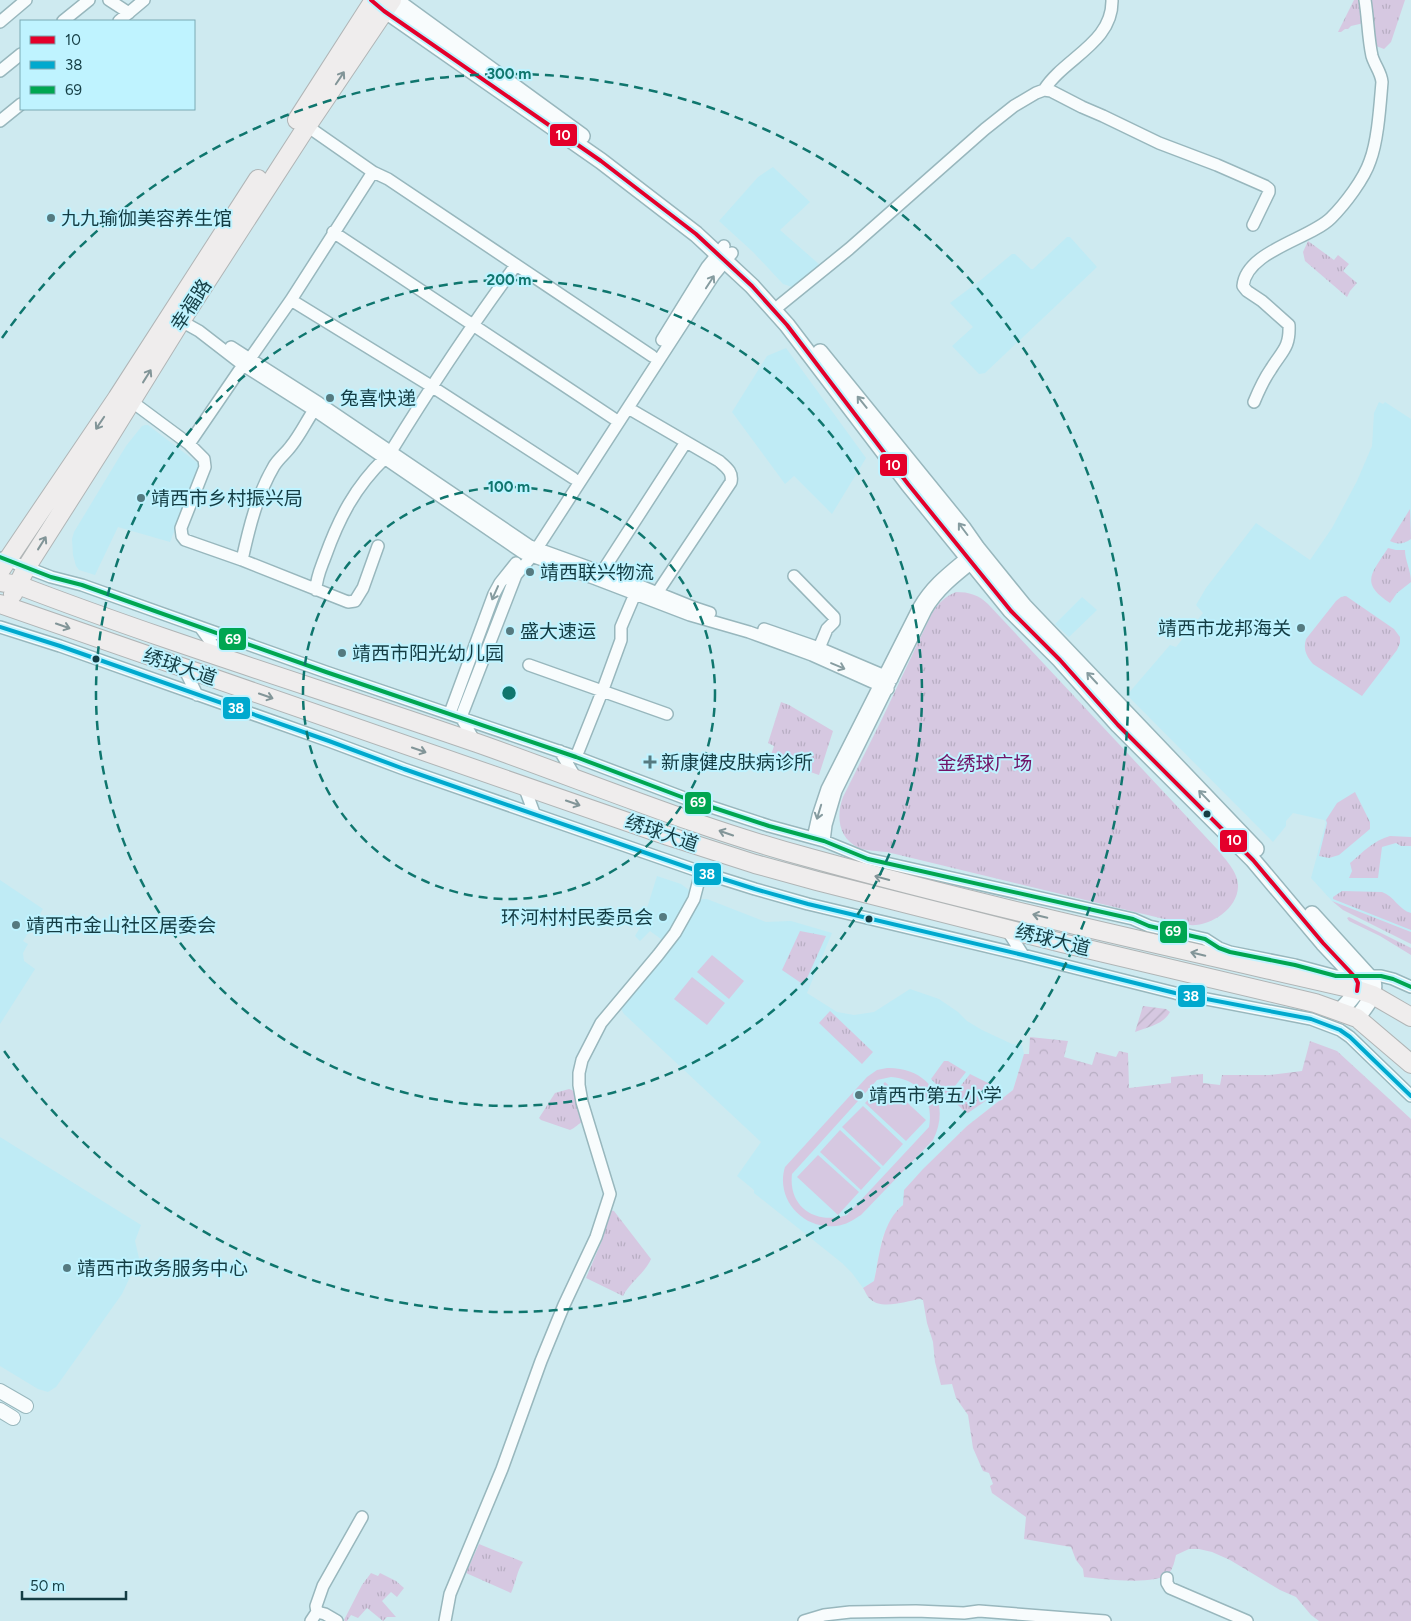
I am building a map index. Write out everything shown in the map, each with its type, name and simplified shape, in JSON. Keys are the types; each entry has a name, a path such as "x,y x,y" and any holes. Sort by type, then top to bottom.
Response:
{"main road":[{"name":"幸福路","path":"2,609 183,318 307,126 381,2"},
{"name":"幸福路","path":"3,562 122,390 381,2"},
{"path":"381,2 601,162 696,234 725,253 780,305 853,392 963,528 975,555"},
{"path":"725,253 787,325 908,484 1263,856 1331,936 1364,984 1357,1018"},
{"name":"绣球大道","path":"0,582 18,585 475,742 672,815 756,842 898,882 1209,957 1364,984 1411,1017"},
{"name":"绣球大道","path":"2,609 38,617 755,864 1006,928 1315,1003 1340,1011 1357,1018 1411,1064"},
{"path":"1340,1011 1364,984"}],"street":[{"path":"0,22 26,0"},
{"path":"63,20 89,0"},
{"path":"109,0 129,13"},
{"path":"120,20 144,0"},
{"path":"1044,90 1070,61 1098,38 1111,13 1112,0"},
{"path":"1254,402 1265,378 1285,350 1289,325 1262,301 1247,291 1243,286 1247,274 1265,255 1305,235 1330,219 1352,192 1370,162 1375,144 1382,82 1381,73 1376,66 1371,48 1366,0"},
{"path":"0,72 20,55"},
{"path":"780,305 849,249 985,129 1014,106 1044,90 1051,91 1162,144 1265,186 1269,192 1253,225"},
{"path":"0,121 20,105"},
{"path":"307,126 373,172 388,179 652,356"},
{"path":"188,444 291,300 373,172"},
{"path":"333,232 613,418"},
{"path":"456,715 516,575 573,478 707,268 725,253"},
{"path":"530,551 628,408 714,275 725,253"},
{"path":"316,590 318,575 337,525 362,484 388,456 431,386 472,325 516,265"},
{"path":"291,300 431,386 573,478"},
{"path":"183,318 314,410 388,456 530,551 690,615 749,632 886,682"},
{"path":"246,363 319,403 388,456"},
{"path":"131,401 188,444 204,459 205,467 181,528 182,536 185,540 242,560 344,602 355,601 363,588 378,546"},
{"path":"628,408 720,461 731,472 731,482 657,592"},
{"path":"242,560 249,529 266,482 277,461 290,448 314,410"},
{"path":"602,572 686,442"},
{"path":"530,551 602,572 695,608 819,648 886,682"},
{"path":"819,840 826,825 836,790 918,607 938,580 975,555"},
{"path":"3,562 82,585 326,672 560,751 769,826 819,840 868,859 1133,919 1149,926 1205,939 1218,948 1230,952 1295,965 1364,984 1393,979 1411,987"},
{"path":"794,576 834,618 834,622 828,629 819,648"},
{"path":"576,757 621,640 621,627 635,594"},
{"path":"38,617 46,642"},
{"path":"0,627 701,872 808,904 1175,993 1298,1016 1324,1024 1340,1030 1350,1037 1411,1096"},
{"path":"200,627 221,656"},
{"path":"529,665 668,714"},
{"path":"184,668 197,695"},
{"path":"326,672 337,696"},
{"path":"456,715 475,742"},
{"path":"323,716 329,741"},
{"path":"560,751 577,780"},
{"path":"651,785 672,815"},
{"path":"524,786 534,813"},
{"path":"445,1621 450,1594 498,1478 540,1361 596,1237 610,1194 582,1102 579,1073 582,1060 601,1023 675,933 694,899 701,872"},
{"path":"1006,928 1023,955"},
{"path":"0,1391 26,1406"},
{"path":"0,1410 14,1418"},
{"path":"337,1621 325,1614 314,1617 316,1606 323,1586 362,1517"},
{"path":"1167,1578 1170,1588 1247,1621"},
{"path":"804,1621 824,1615 850,1612 964,1612 979,1610 1105,1621"}],"shaded area":[{"path":"773,167 810,202 780,230 820,265 796,286 792,287 783,284 753,252 719,221 758,177"},
{"path":"1067,237 1070,237 1097,267 985,373 979,374 952,346 973,327 950,303 1012,254 1015,254 1033,269"},
{"path":"786,348 866,458 832,514 794,476 785,484 732,412 767,356"},
{"name":"靖西市龙邦海关","path":"1379,402 1383,404 1385,402 1411,419 1411,932 1332,901 1311,878 1326,822 1324,820 1293,813 1286,821 1286,826 1273,842 1127,695 1170,645 1176,647 1203,613 1196,605 1206,588 1256,523 1310,560 1332,528 1357,481 1372,446 1374,413"},
{"name":"靖西市乡村振兴局","path":"148,425 199,464 170,542 118,527 95,575 79,570 73,555 72,539 74,532 126,446 142,426"},
{"path":"1082,597 1097,610 1069,637 1055,624"},
{"name":"环河村村民委员会","path":"657,876 681,884 689,890 689,898 665,942 650,931 640,941 635,936 642,924"},
{"path":"0,880 43,909 23,941 28,944 23,953 24,961 35,969 0,1024"},
{"name":"靖西市第五小学","path":"702,899 707,899 766,922 791,921 832,933 807,993 837,1012 854,1015 874,1012 910,989 939,999 982,1030 1012,1044 1022,1045 1024,1054 1013,1090 967,1126 912,1181 903,1205 892,1218 882,1238 874,1281 863,1288 842,1263 754,1193 754,1190 737,1176 761,1142 624,1014 620,1007"},
{"name":"靖西市政务服务中心","path":"0,1137 141,1225 135,1241 139,1258 122,1294 56,1387 48,1392 38,1389 0,1366"}],"green space":[{"path":"1354,0 1362,0 1364,23 1338,32"},
{"path":"1370,0 1405,0 1391,42 1384,49 1376,46 1374,43"},
{"path":"1308,241 1334,260 1338,255 1349,264 1343,271 1357,283 1347,297 1305,261 1303,252"},
{"path":"1410,509 1411,539 1400,543 1390,541"},
{"path":"1388,548 1405,550 1411,582 1397,593 1390,603 1374,589 1371,577"},
{"name":"金绣球广场","path":"956,592 974,595 988,604 1224,857 1234,871 1238,882 1233,903 1227,910 1213,920 1197,925 1189,925 887,852 862,849 852,844 840,826 839,819 843,797 932,613 942,601"},
{"path":"1346,596 1394,629 1400,637 1397,650 1362,696 1313,664 1305,649 1306,639 1336,601"},
{"path":"781,702 833,731 819,775 770,758 774,746 768,743"},
{"path":"1355,792 1370,822 1370,829 1339,855 1329,858 1319,856 1327,823 1326,820 1337,803"},
{"path":"1390,836 1411,837 1411,846 1401,846 1396,843 1382,847 1378,878 1349,878 1352,871 1350,863 1373,844"},
{"path":"1342,891 1382,892 1386,894 1403,909 1411,913 1411,930 1333,899"},
{"path":"1332,901 1411,932 1411,944 1343,910"},
{"path":"1349,917 1411,948 1411,955 1380,936 1349,921 1347,918"},
{"path":"800,931 826,936 804,985 782,970"},
{"path":"712,955 744,981 729,999 697,972"},
{"path":"692,977 725,1003 707,1025 674,999"},
{"path":"1143,1006 1166,1009 1170,1012 1159,1023 1135,1032"},
{"path":"830,1011 873,1052 862,1064 819,1023"},
{"path":"1030,1037 1068,1041 1064,1057 1092,1065 1096,1052 1116,1057 1119,1051 1128,1053 1129,1088 1171,1083 1171,1077 1203,1074 1203,1083 1220,1085 1222,1075 1269,1075 1302,1071 1310,1041 1337,1051 1411,1119 1411,1621 1319,1621 1311,1615 1296,1597 1280,1590 1230,1560 1212,1552 1199,1549 1189,1549 1176,1555 1173,1567 1169,1573 1162,1577 1129,1581 1084,1577 1083,1569 1076,1560 1071,1547 1024,1539 1026,1517 992,1493 990,1486 993,1484 989,1473 983,1471 973,1448 968,1415 956,1398 952,1384 941,1385 923,1300 887,1305 880,1304 869,1298 863,1288 874,1281 882,1240 890,1221 903,1205 904,1190 967,1126 1013,1090 1024,1054 1029,1054"},
{"path":"944,1061 948,1061 966,1072 948,1095 931,1079"},
{"path":"887,1068 902,1069 915,1073 933,1089 938,1100 940,1113 933,1140 861,1215 849,1222 836,1226 824,1226 813,1223 803,1218 788,1201 783,1179 785,1167 867,1077 877,1070","holes":["891,1077 917,1086 927,1099 930,1117 929,1127 847,1215 825,1218 807,1211 800,1205 795,1196 792,1186 792,1174 877,1080"]},
{"path":"970,1074 1000,1089 968,1113 951,1098"},
{"path":"885,1082 926,1120 906,1141 865,1103"},
{"path":"569,1089 575,1093 583,1122 570,1130 541,1120 539,1118 555,1093"},
{"path":"863,1106 903,1144 883,1166 842,1127"},
{"path":"840,1130 881,1168 861,1190 820,1152"},
{"path":"818,1155 859,1192 838,1215 797,1177"},
{"path":"610,1210 614,1211 651,1259 623,1296 586,1278 603,1238"},
{"path":"479,1544 523,1562 511,1593 466,1573"},
{"path":"371,1573 378,1576 380,1573 396,1581 404,1588 397,1597 391,1592 382,1601 396,1617 387,1617 383,1621 367,1608 358,1618 351,1615 345,1621 362,1585"}],"transit line":[{"name":"10","path":"371,0 384,11 601,161 696,234 752,286 787,325 908,484 1011,611 1060,660 1118,725 1253,860 1323,943 1355,977 1358,983 1357,991"},
{"name":"69","path":"0,557 51,577 82,585 326,672 576,757 687,799 769,826 824,841 868,859 1133,919 1149,926 1205,939 1219,948 1230,952 1295,965 1336,976 1381,976 1411,987"},
{"name":"38","path":"0,627 60,646 404,769 755,889 808,904 1175,993 1311,1019 1340,1030 1350,1037 1411,1096"}],"place":[{"name":"九九瑜伽美容养生馆","path":"51,218"},
{"name":"兔喜快递","path":"330,398"},
{"name":"靖西市乡村振兴局","path":"141,498"},
{"name":"靖西联兴物流","path":"530,572"},
{"name":"靖西市龙邦海关","path":"1301,628"},
{"name":"盛大速运","path":"510,631"},
{"name":"靖西市阳光幼儿园","path":"342,653"},
{"name":"新康健皮肤病诊所","path":"650,762"},
{"name":"环河村村民委员会","path":"663,917"},
{"name":"靖西市金山社区居委会","path":"16,925"},
{"name":"靖西市第五小学","path":"859,1095"},
{"name":"靖西市政务服务中心","path":"67,1268"}]}
